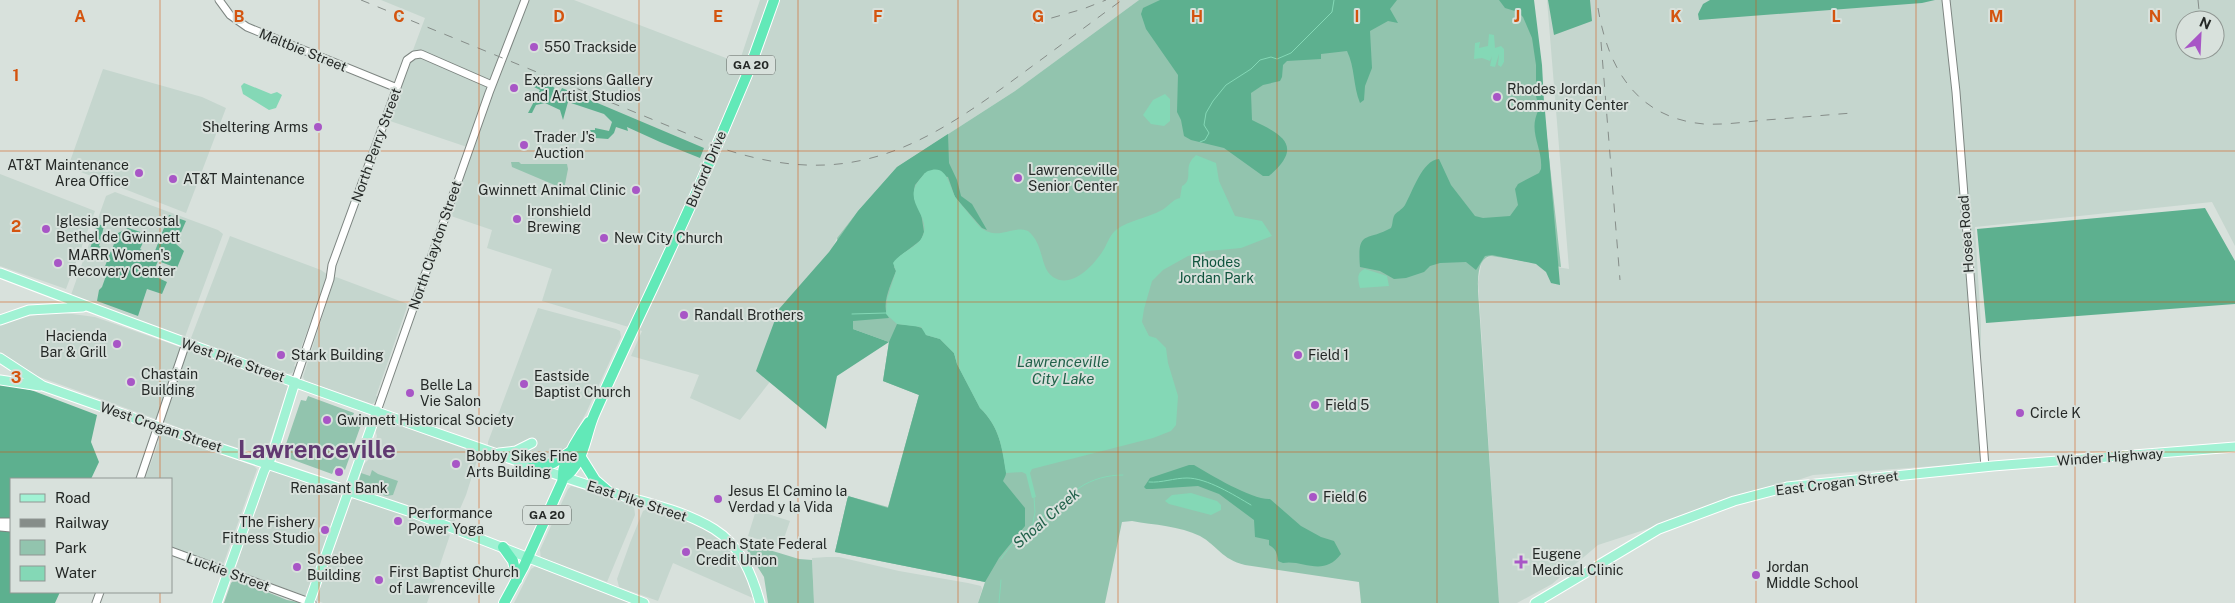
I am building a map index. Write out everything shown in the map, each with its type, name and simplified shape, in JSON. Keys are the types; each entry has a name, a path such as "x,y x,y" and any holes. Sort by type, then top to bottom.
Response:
{"highway":[{"name":"Buford Drive","path":"528,558 564,478 562,470 575,454 576,441 593,417 655,286 708,166 752,62 774,0"},
{"path":"530,465 553,463 575,454 595,480 610,492"},
{"path":"502,547 513,561 517,580"},
{"name":"GA 20","path":"504,603 528,558"}],"main road":[{"name":"West Pike Street","path":"0,273 186,344 377,411"},
{"name":"West Pike Street","path":"0,320 29,310 88,307"},
{"name":"West Crogan Street","path":"0,358 43,386 349,491"},
{"name":"West Crogan Street","path":"0,380 43,386"},
{"path":"217,603 296,382"},
{"name":"East Pike Street","path":"377,411 564,478 692,519 724,536 735,547 749,571 760,603"},
{"name":"North Clayton Street","path":"310,603 377,411"},
{"path":"496,454 516,450 532,443 525,457 530,465"},
{"name":"Winder Highway","path":"1985,467 2235,447"},
{"name":"East Crogan Street","path":"1535,603 1659,529 1734,501 1787,487 1985,467"},
{"path":"349,491 415,513 443,526 644,603"}],"street":[{"name":"Maltbie Street","path":"219,0 230,15 247,27 397,88"},
{"name":"North Clayton Street","path":"377,411 492,85 525,0"},
{"name":"Hosea Road","path":"1946,0 1956,92 1985,467"},
{"name":"North Perry Street","path":"296,382 342,239 407,60 414,55 421,54 492,85"},
{"path":"140,478 186,344"},
{"name":"Luckie Street","path":"172,551 310,603"}],"shaded area":[{"path":"381,0 574,0 739,63 760,0 1139,0 1015,91 897,167 837,238 769,383 740,420 690,398 699,375 631,356 642,331 542,301 552,269 487,248 492,230 448,215 470,148 387,120 425,18"},
{"path":"1160,0 1397,0 1390,9 1398,23 1388,21 1370,31 1372,68 1365,86 1364,100 1360,103 1347,51 1321,54 1321,59 1287,61 1283,65 1280,81 1263,85 1251,93 1252,120 1280,136 1285,142 1287,149 1280,166 1269,176 1263,176 1224,148 1191,140 1184,136 1181,120 1177,112 1178,75 1146,29 1141,14 1143,8"},
{"path":"1499,0 1534,0 1542,65 1544,102 1542,105 1538,104 1536,96 1536,65 1532,38 1523,17 1518,12 1505,8"},
{"path":"1547,0 2235,0 2235,246 2212,202 1975,227 1981,325 1981,395 1989,462 1813,475 1598,545 1552,584 1517,603 1499,603 1478,282 1482,260 1491,256 1569,269"},
{"path":"1548,0 1590,0 1592,21 1554,35"},
{"path":"1710,0 1935,0 1922,3 1699,20 1698,14 1703,4"},
{"path":"103,69 202,97 226,108 186,213 68,167"},
{"path":"537,82 552,86 560,92 562,88 704,148 700,158 627,127 628,131 616,127 614,133 608,139 595,138 590,130 595,130 595,128 609,131 612,122 604,114 568,102 563,120 560,110 545,103 536,105 532,113 528,113 540,90 534,87"},
{"path":"1543,108 1545,111 1560,285 1551,283 1546,272 1536,264 1492,255 1485,256 1476,270 1466,262 1440,263 1430,266 1424,272 1406,278 1394,279 1380,271 1360,267 1359,255 1362,242 1369,236 1391,228 1394,216 1405,205 1414,185 1423,171 1433,161 1439,159 1451,185 1475,216 1483,218 1510,216 1518,205 1515,189 1518,184 1539,173 1541,169 1535,125 1539,109"},
{"path":"948,134 949,163 957,180 961,196 972,204 987,230 982,228 955,197 948,177 925,173 915,185 914,190 914,198 921,213 924,232 921,240 900,256 894,267 896,271 886,301 889,318 853,321 853,329 889,342 837,376 826,429 756,371 779,309 829,252 858,211 897,167"},
{"path":"0,174 95,211 66,289 0,266"},
{"path":"115,192 218,230 223,234 185,337 71,295 106,196"},
{"path":"2205,208 2235,261 2235,304 1986,323 1977,229"},
{"path":"169,215 186,221 176,244 184,251 177,268 158,261 152,275 167,282 162,294 147,289 138,316 97,301 99,290 107,273 104,269 107,261 103,259 102,253 94,249 89,252 98,224 104,226 99,246 111,252 118,233 128,228 147,234 140,249 153,256"},
{"path":"230,236 321,270 328,275 294,366 296,367 292,373 288,374 248,361 194,341 191,338"},
{"path":"336,277 408,304 376,396 378,397 372,404 305,381 303,377 332,282"},
{"path":"538,308 616,329 620,331 621,337 586,413 563,454 560,457 537,463 488,446 488,442"},
{"path":"57,312 95,317 180,347 181,350 156,419 34,375 0,354 0,325 18,318"},
{"path":"897,324 916,326 924,329 926,335 940,339 954,353 957,364 980,408 991,421 998,435 1006,471 1003,481 1025,508 1025,526 999,558 985,582 835,552 848,496 888,508 919,395 883,381 889,342"},
{"path":"187,349 289,385 265,456 205,438 162,421"},
{"path":"0,384 31,390 97,415 91,442 99,462 91,478 10,478 10,593 60,593 55,603 0,603"},
{"path":"380,418 479,454 466,495 453,525 356,488 355,485 361,467 369,459 377,436 375,429"},
{"path":"160,433 254,466 257,469 223,565 172,548 172,478 145,478 159,441 156,439"},
{"path":"1194,465 1253,496 1270,499 1301,526 1321,537 1334,541 1341,554 1327,565 1312,566 1290,562 1283,563 1278,561 1276,551 1269,545 1269,540 1255,537 1254,520 1219,494 1198,486 1152,489 1144,487 1150,478"},
{"path":"270,469 342,494 306,596 235,570"},
{"path":"571,486 628,501 634,506 635,515 607,582 554,562 541,560 540,550"},
{"path":"357,498 416,518 450,535 427,603 323,603 316,600 351,500"},
{"path":"649,508 698,524 716,534 729,546 746,573 755,599 673,563 658,601 619,587 617,579 630,543 643,511"},
{"path":"756,510 790,521 781,547 748,536"},
{"path":"839,557 899,571 968,583 981,586 982,589 978,603 814,603 812,558"},
{"path":"536,566 635,603 514,603 531,569"}],"green space":[{"name":"Rhodes Jordan Park","path":"1139,0 1532,0 1561,267 1491,256 1483,261 1479,270 1478,291 1499,603 1361,603 1359,582 1245,565 1225,556 1200,536 1175,528 1132,521 1122,522 1105,603 978,603 985,582 835,552 848,496 888,507 919,395 883,381 889,342 853,329 837,238 897,167 1015,91"},
{"path":"511,162 519,162 521,164 567,164 568,169 564,189 512,167"},
{"path":"308,396 354,413 352,418 362,422 345,470 336,466 332,474 288,458 289,452 284,450 301,400 306,401"},
{"path":"372,470 398,481 393,495 386,496 366,489 367,485 359,482 361,473 370,476"},
{"path":"750,544 799,559 812,560 814,603 768,603 764,577 747,550"},
{"path":"235,579 287,600 302,603 224,603 231,583"}],"water":[{"path":"1489,34 1494,35 1495,48 1501,46 1504,49 1504,62 1501,67 1498,65 1499,54 1495,67 1490,66 1492,56 1490,61 1482,58 1474,59 1475,43 1480,42 1479,48 1488,46"},
{"path":"244,83 271,94 277,92 282,95 276,108 269,110 243,94 241,86"},
{"path":"1165,94 1170,99 1170,121 1164,126 1151,124 1143,115 1153,100"},
{"name":"Lawrenceville City Lake","path":"1196,155 1216,163 1219,181 1235,216 1262,221 1272,236 1241,248 1208,251 1188,256 1163,270 1152,281 1142,322 1149,336 1156,338 1166,348 1168,363 1178,396 1176,425 1171,431 1153,438 1032,469 1030,473 1036,497 1032,498 1026,474 1022,472 1006,473 996,430 987,415 980,408 957,364 954,353 940,339 926,335 921,327 897,324 886,314 887,299 896,271 893,263 919,241 924,232 923,219 914,200 915,187 927,172 935,169 940,170 947,177 956,198 981,228 994,233 1016,230 1028,231 1040,249 1049,273 1060,280 1068,280 1082,274 1095,262 1116,230 1157,213 1180,198 1182,186 1188,178 1189,164"},
{"path":"1365,269 1387,276 1389,286 1360,288 1359,274"},
{"path":"1191,493 1217,501 1221,505 1221,510 1211,515 1169,504 1165,501 1172,495"}],"waterway":[{"name":"Shoal Creek","path":"1200,142 1205,140 1209,133 1204,125 1206,113 1226,85 1251,69 1260,60 1271,57 1277,59 1291,53 1332,12 1334,0"},
{"path":"852,314 886,313"},
{"name":"Shoal Creek","path":"1001,559 1007,550 1026,531 1079,488 1100,478 1123,475"},
{"name":"Shoal Creek","path":"1149,482 1182,478 1195,479 1220,488 1251,505"},
{"path":"1033,523 1035,512 1034,497"},
{"name":"Shoal Creek","path":"999,603 1001,580"}],"railway":[{"path":"361,0 727,150 770,161 808,165 844,163 879,156 911,144 944,127 977,106 1122,0"},
{"path":"1034,23 1083,9 1106,0"},
{"path":"2198,0 2199,10"},
{"path":"1598,8 1609,51 1618,70 1630,87 1644,101 1661,112 1681,120 1704,124 1853,113"},
{"path":"1601,42 1620,280"}],"place":[{"name":"550 Trackside","path":"534,47"},
{"name":"Expressions Gallery and Artist Studios","path":"514,88"},
{"name":"Rhodes Jordan Community Center","path":"1497,97"},
{"name":"Sheltering Arms","path":"318,127"},
{"name":"Trader J's Auction","path":"524,145"},
{"name":"AT&T Maintenance Area Office","path":"139,173"},
{"name":"Lawrenceville Senior Center","path":"1018,178"},
{"name":"AT&T Maintenance","path":"173,179"},
{"name":"Gwinnett Animal Clinic","path":"636,190"},
{"name":"Ironshield Brewing","path":"517,219"},
{"name":"Iglesia Pentecostal Bethel de Gwinnett","path":"46,229"},
{"name":"New City Church","path":"604,238"},
{"name":"MARR Women's Recovery Center","path":"58,263"},
{"name":"Randall Brothers","path":"684,315"},
{"name":"Hacienda Bar & Grill","path":"117,344"},
{"name":"Stark Building","path":"281,355"},
{"name":"Field 1","path":"1298,355"},
{"name":"Chastain Building","path":"131,382"},
{"name":"Eastside Baptist Church","path":"524,384"},
{"name":"Belle La Vie Salon","path":"410,393"},
{"name":"Field 5","path":"1315,405"},
{"name":"Circle K","path":"2020,413"},
{"name":"Gwinnett Historical Society","path":"327,420"},
{"name":"Bobby Sikes Fine Arts Building","path":"456,464"},
{"name":"Renasant Bank","path":"339,472"},
{"name":"Field 6","path":"1313,497"},
{"name":"Jesus El Camino la Verdad y la Vida","path":"718,499"},
{"name":"Performance Power Yoga","path":"398,521"},
{"name":"The Fishery Fitness Studio","path":"325,530"},
{"name":"Peach State Federal Credit Union","path":"686,552"},
{"name":"Eugene Medical Clinic","path":"1521,562"},
{"name":"Sosebee Building","path":"297,567"},
{"name":"Jordan Middle School","path":"1756,575"},
{"name":"First Baptist Church of Lawrenceville","path":"379,580"}],"district":[{"name":"Lawrenceville","path":"317,449"}]}
